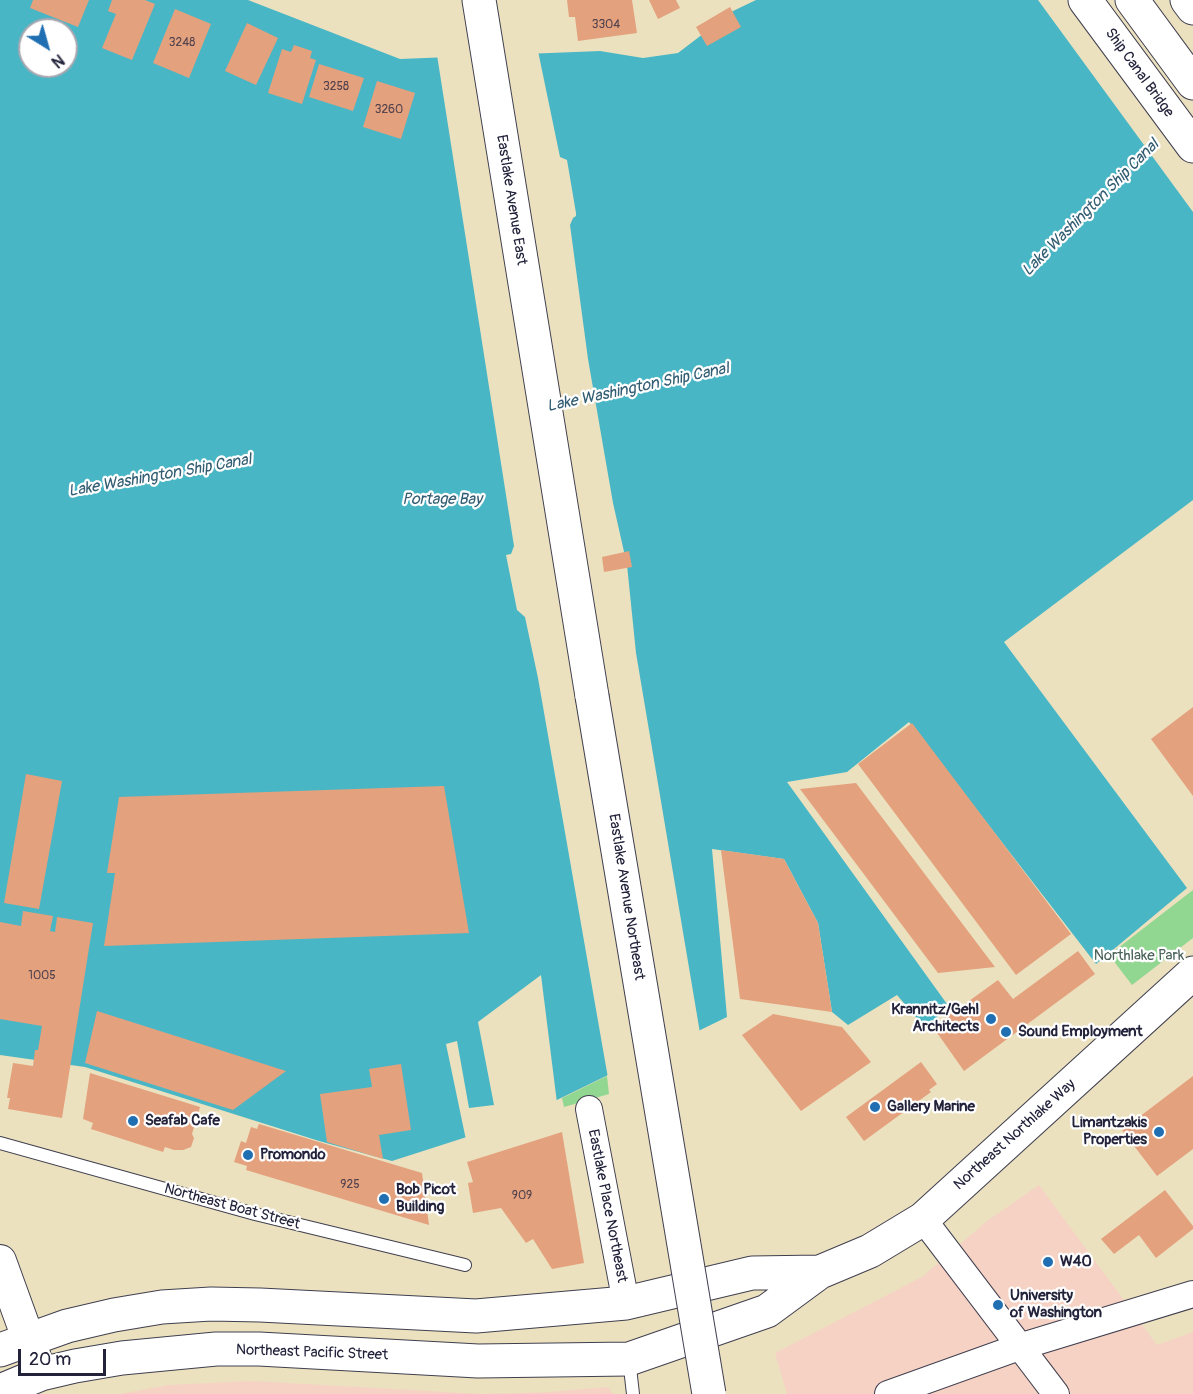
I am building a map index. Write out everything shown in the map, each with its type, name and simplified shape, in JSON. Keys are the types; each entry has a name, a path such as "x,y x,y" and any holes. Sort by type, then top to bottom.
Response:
{"main road":[{"name":"Eastlake Avenue East","path":"479,0 544,399"},
{"name":"Ship Canal Bridge","path":"1085,0 1193,146"},
{"path":"1132,0 1193,83"},
{"path":"1187,0 1193,8"},
{"name":"Eastlake Avenue Northeast","path":"544,399 709,1394"},
{"name":"Northeast Northlake Way","path":"629,1359 767,1311 820,1272 870,1251 922,1219 1191,979"},
{"name":"Northeast Northlake Way","path":"626,1303 752,1273 820,1272"},
{"path":"14,1344 67,1326 162,1307 211,1304 476,1316 626,1303"},
{"name":"Northeast Pacific Street","path":"0,1391 41,1374 123,1358 216,1349 259,1349 478,1361 629,1359"}],"street":[{"name":"Eastlake Place Northeast","path":"589,1109 626,1303"},
{"path":"922,1219 1056,1394"},
{"path":"0,1261 14,1344 41,1374"},
{"path":"888,1394 1019,1347 1193,1294"}],"lane":[{"name":"Northeast Boat Street","path":"0,1143 255,1214 465,1265"},
{"path":"629,1359 633,1394"}],"shaded area":[{"name":"University of Washington","path":"1039,1185 1157,1345 1193,1332 1193,1394 787,1394 775,1353 922,1277 987,1221"},
{"path":"252,1381 483,1394 120,1394 169,1385"},
{"path":"608,1387 613,1394 483,1394"}],"green space":[{"name":"Northlake Park","path":"1193,890 1193,938 1132,985 1109,955"},
{"path":"607,1076 609,1094 564,1107 562,1098"}],"water":[{"name":"Portage Bay","path":"0,0 248,0 400,59 600,51 643,58 678,53 733,11 756,0 1193,0 1193,500 1004,642 1187,888 1096,964 909,722 847,772 787,782 947,1004 927,1030 897,995 848,1025 832,1012 818,923 784,859 712,849 727,1017 522,1117 476,1134 392,1161 319,1141 85,1067 0,1055"}],"pier":[{"path":"1038,0 1193,0 1193,212"},
{"path":"538,51 560,157 567,160 576,213 570,225 588,359 613,503 627,565 636,653 700,1033 608,1078 538,678 525,617 517,610 506,555 511,554 514,546 437,55"},
{"path":"541,975 557,1103 523,1120 466,1140 446,1044 457,1041 469,1108 494,1105 478,1022"}],"building":[{"path":"33,0 89,0 78,27 78,18 55,18 30,8"},
{"path":"112,0 145,0 155,4 132,60 102,48 116,14 108,11"},
{"path":"567,0 632,0 637,33 578,41 575,17 569,17"},
{"path":"649,0 676,0 680,8 658,19"},
{"path":"730,7 741,27 707,46 696,27"},
{"path":"175,9 211,24 189,78 153,63"},
{"path":"247,23 278,38 256,85 225,71"},
{"path":"294,45 312,51 310,58 316,60 302,104 268,93 282,49 291,52"},
{"path":"319,64 364,78 353,111 309,97"},
{"path":"377,81 415,93 401,139 363,127"},
{"path":"629,551 632,567 604,572 602,557"},
{"path":"1193,707 1193,796 1151,739"},
{"path":"912,723 1071,934 1016,975 858,764"},
{"path":"26,774 62,781 39,909 4,903"},
{"path":"856,783 995,967 938,973 800,789"},
{"path":"444,786 469,933 104,946 115,873 107,873 119,797"},
{"path":"721,850 784,859 818,923 832,1012 740,999"},
{"path":"23,911 53,916 50,931 55,932 57,917 93,923 62,1118 8,1109 10,1098 7,1098 13,1063 33,1066 42,1026 0,1019 0,922 21,926"},
{"path":"1078,951 1095,974 964,1071 933,1027 998,980 1013,999"},
{"path":"97,1011 286,1071 233,1110 85,1063"},
{"path":"773,1014 842,1027 871,1062 801,1111 742,1035"},
{"path":"921,1062 937,1084 929,1090 931,1092 864,1141 846,1117"},
{"path":"401,1064 411,1130 379,1135 383,1159 327,1142 320,1094 372,1087 369,1069"},
{"path":"90,1073 200,1107 192,1134 194,1138 191,1147 174,1150 165,1147 163,1152 91,1129 93,1123 83,1119"},
{"path":"1193,1076 1193,1149 1157,1176 1122,1130"},
{"name":"Bob Picot Building","path":"259,1124 422,1173 429,1225 246,1170 247,1166 234,1162 241,1141 246,1143 251,1127 257,1129"},
{"path":"562,1132 584,1263 552,1269 533,1239 526,1243 501,1208 473,1213 468,1183 473,1182 467,1162"},
{"path":"1165,1190 1193,1229 1156,1258 1139,1235 1114,1254 1101,1239"}],"place":[{"name":"Krannitz/Gehl Architects","path":"991,1019"},
{"name":"Sound Employment","path":"1006,1032"},
{"name":"Gallery Marine","path":"875,1107"},
{"name":"Seafab Cafe","path":"133,1121"},
{"name":"Limantzakis Properties","path":"1159,1132"},
{"name":"Promondo","path":"248,1155"},
{"name":"Bob Picot Building","path":"384,1199"},
{"name":"W40","path":"1048,1262"},
{"name":"University of Washington","path":"998,1305"}],"water label":[{"name":"Lake Washington Ship Canal","path":"1091,208"},
{"name":"Lake Washington Ship Canal","path":"638,388"},
{"name":"Lake Washington Ship Canal","path":"160,476"}]}
